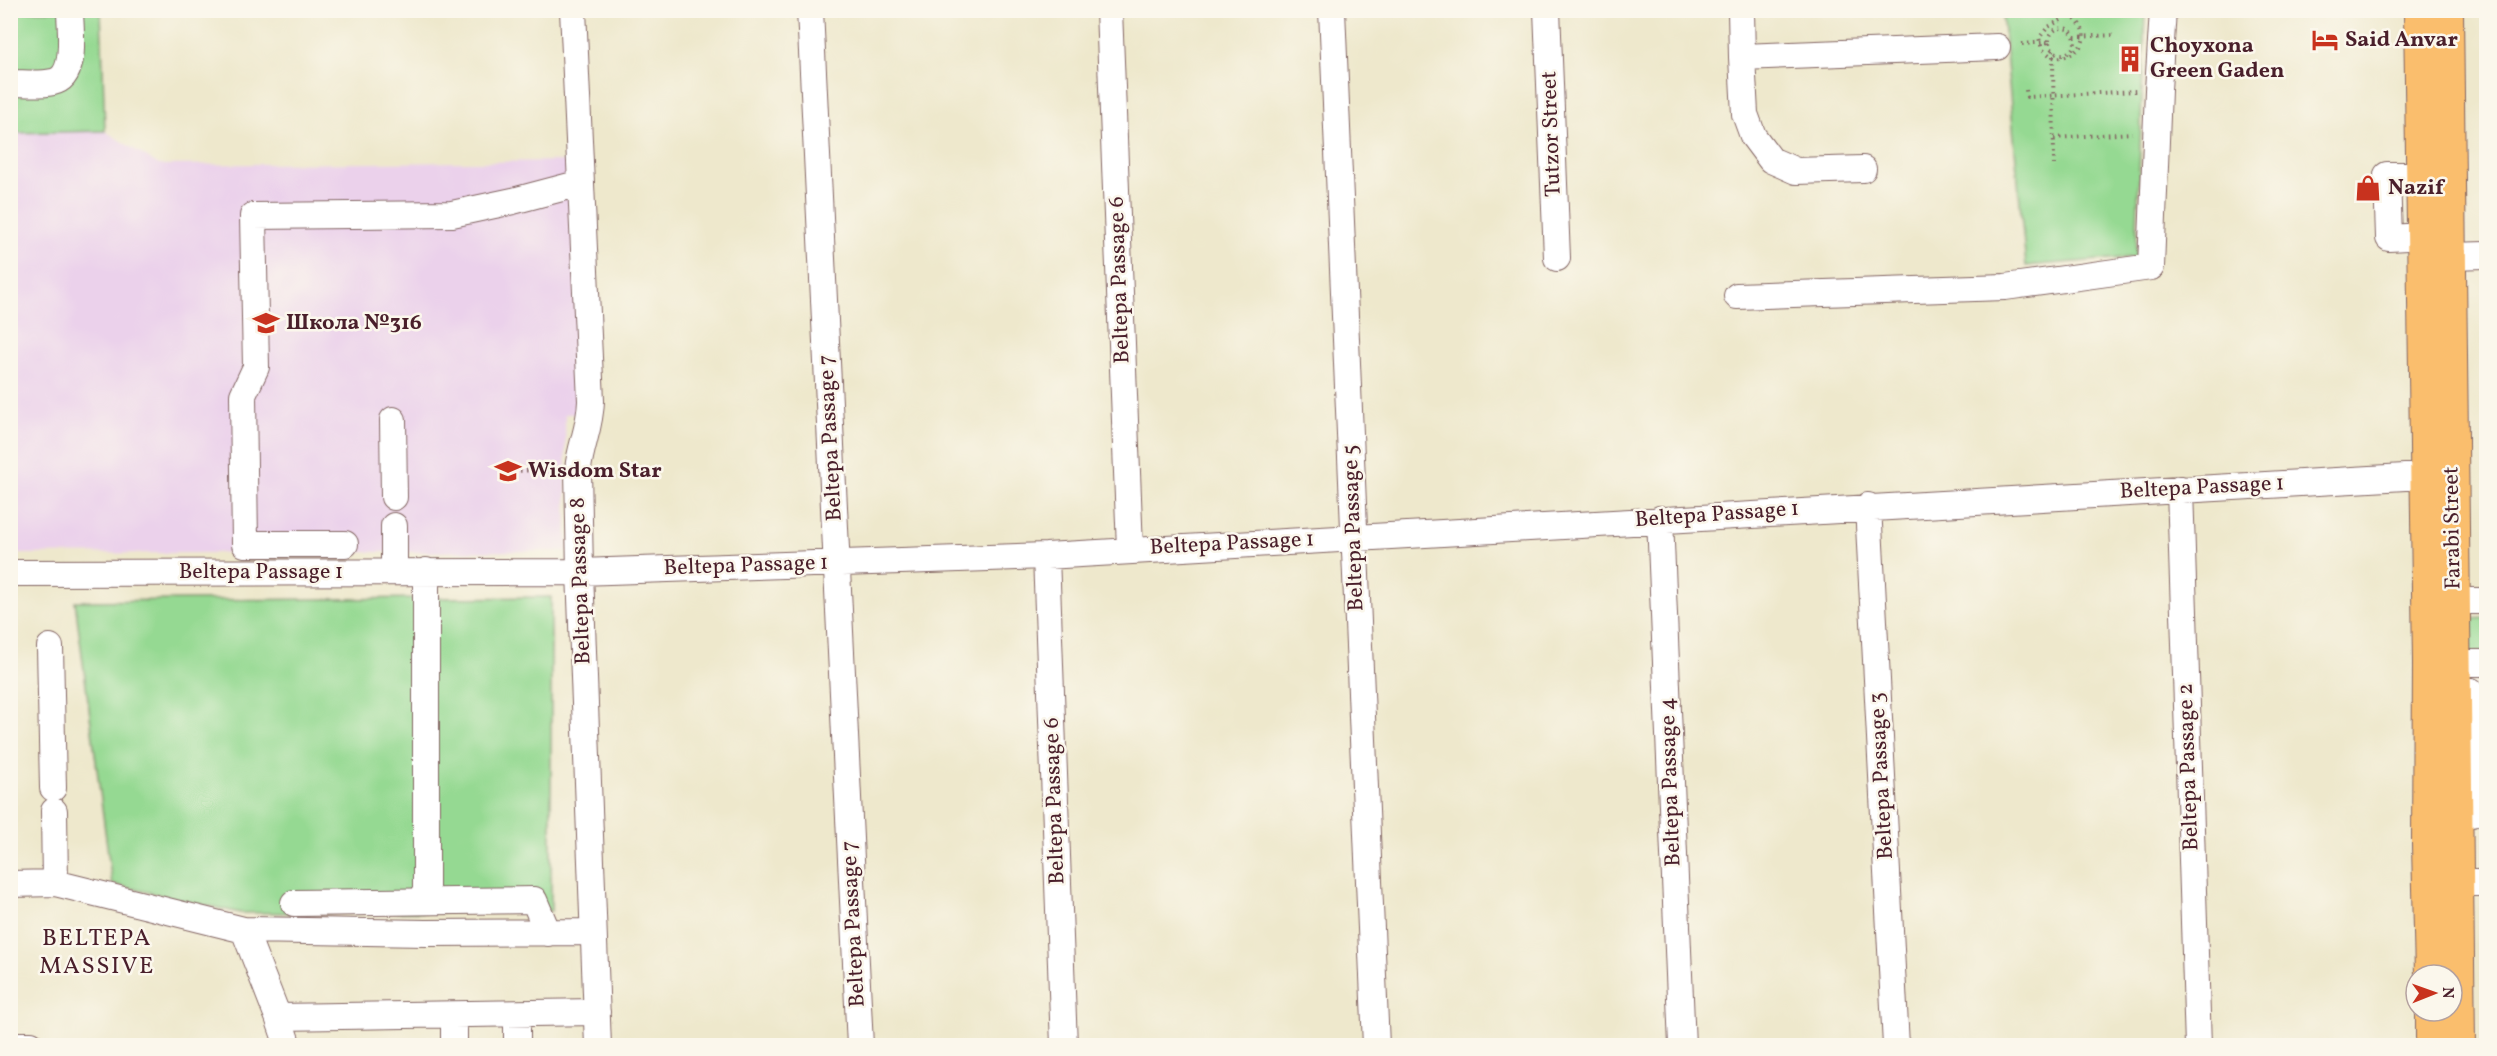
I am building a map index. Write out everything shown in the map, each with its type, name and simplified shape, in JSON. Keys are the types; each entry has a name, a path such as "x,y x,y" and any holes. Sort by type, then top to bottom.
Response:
{"main road":[{"name":"Farabi Street","path":"2420,10 2424,236 2439,477 2446,672 2467,874 2459,1046"},
{"name":"Farabi Street","path":"2431,963 2428,844 2454,601 2439,477 2450,256 2447,10"},
{"path":"2432,1023 2432,1046"}],"street":[{"path":"10,83 55,82 67,74 71,59 70,10"},
{"name":"Beltepa Passage 8","path":"573,10 591,401 591,423 580,453 578,469 598,1046"},
{"name":"Beltepa Passage 7","path":"810,10 860,1046"},
{"name":"Beltepa Passage 6","path":"1109,10 1130,549"},
{"name":"Beltepa Passage 5","path":"1332,10 1376,1046"},
{"name":"Tutzor Street","path":"1547,10 1557,258"},
{"path":"1741,10 1746,114 1753,136 1771,160 1796,171 1863,168"},
{"path":"1737,296 2005,287 2151,267 2163,10"},
{"path":"1742,57 2009,45"},
{"path":"345,544 245,544 243,395 256,367 253,216 452,213 513,201 581,183"},
{"path":"2450,256 2487,255"},
{"path":"393,420 394,497"},
{"name":"Beltepa Passage 1","path":"10,573 580,572 1046,556 1130,549 1355,539 1868,506 2439,477"},
{"name":"Beltepa Passage 2","path":"2180,489 2198,1046"},
{"name":"Beltepa Passage 3","path":"1868,506 1896,1046"},
{"name":"Beltepa Passage 4","path":"1660,519 1682,1046"},
{"path":"394,526 394,571"},
{"name":"Beltepa Passage 6","path":"1046,556 1064,1046"},
{"path":"426,571 426,901"},
{"path":"2454,601 2487,601"},
{"path":"50,647 56,883"},
{"path":"2446,672 2487,663"},
{"path":"10,884 56,883 244,930 593,932"},
{"path":"294,903 534,900 548,933"},
{"path":"244,930 288,1046"},
{"path":"278,1017 597,1012"},
{"path":"454,1014 454,1046"},
{"path":"517,1014 518,1046"}],"path":[{"path":"2061,10 2062,28"},
{"path":"2061,10 2077,21 2083,37 2076,52 2065,58 2052,57 2042,49 2039,43 2044,30 2061,20"},
{"path":"2062,28 2070,30 2074,37 2074,46 2068,52 2060,54 2053,50 2049,42 2051,34 2062,28"},
{"path":"2074,37 2115,35"},
{"path":"2009,45 2049,42"},
{"path":"2053,50 2054,165"},
{"path":"2026,90 2027,97 2143,91"},
{"path":"2133,92 2133,102"},
{"path":"2054,138 2132,134 2132,124"},
{"path":"508,471 578,469"}],"shaded area":[{"name":"Школа №316","path":"105,131 159,165 574,161 579,414 565,414 567,551 11,554 10,133"}],"green space":[{"path":"11,11 101,11 105,131 11,133"},
{"name":"Choyxona Green Gaden","path":"2002,11 2145,11 2136,257 2026,266"},
{"path":"551,597 551,911 240,913 112,884 75,601"},
{"path":"2486,618 2486,652 2470,653 2469,619"}],"place":[{"name":"Said Anvar","path":"2325,40"},
{"name":"Choyxona Green Gaden","path":"2130,59"},
{"name":"Nazif","path":"2368,188"},
{"name":"Школа №316","path":"266,323"},
{"name":"Wisdom Star","path":"508,471"}],"district":[{"name":"BELTEPA MASSIVE","path":"97,953"}]}
